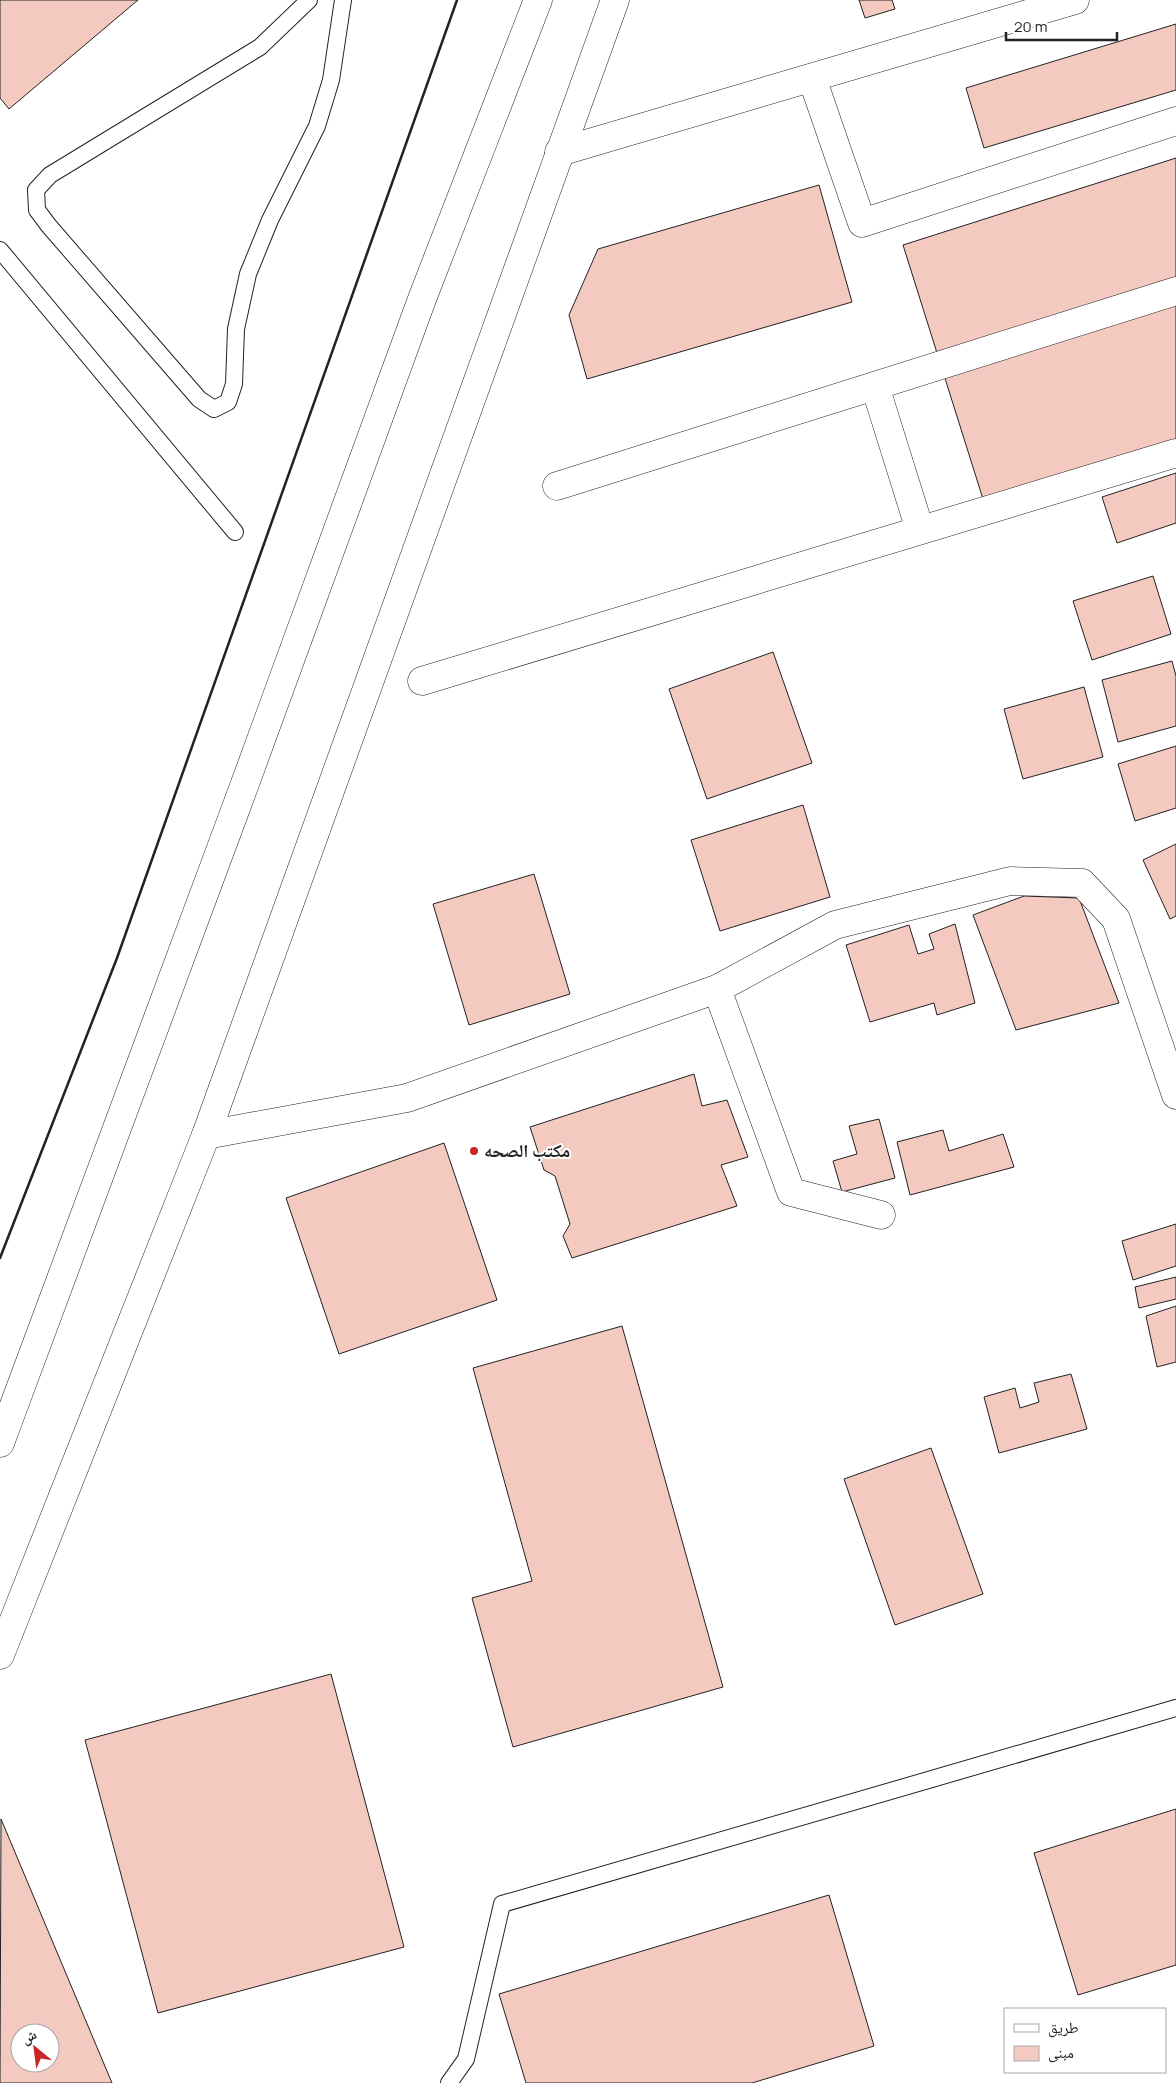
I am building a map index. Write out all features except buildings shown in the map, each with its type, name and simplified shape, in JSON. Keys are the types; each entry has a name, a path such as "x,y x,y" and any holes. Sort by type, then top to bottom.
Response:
{"street":[{"path":"0,1442 243,789 422,299 538,0"},
{"path":"0,1654 206,1135 615,0"},
{"path":"559,152 1075,0"},
{"path":"812,78 862,223 1176,121"},
{"path":"557,486 1176,291"},
{"path":"875,386 920,530"},
{"path":"422,681 1176,452"},
{"path":"206,1135 407,1098 717,989 835,925 1010,881 1082,883 1116,919 1176,1095"},
{"path":"717,989 791,1192 881,1215"}],"lane":[{"path":"309,0 260,48 50,175 36,190 37,210 49,226 199,399 214,409 228,402 234,384 236,329 248,274 270,220 317,126 331,80 343,0"},
{"path":"0,250 235,532"},
{"path":"449,2083 466,2059 502,1904 1176,1708"}],"wall":[{"path":"0,1258 117,958 457,0"}],"place":[{"name":"مكتب الصحه","path":"474,1151"}]}
